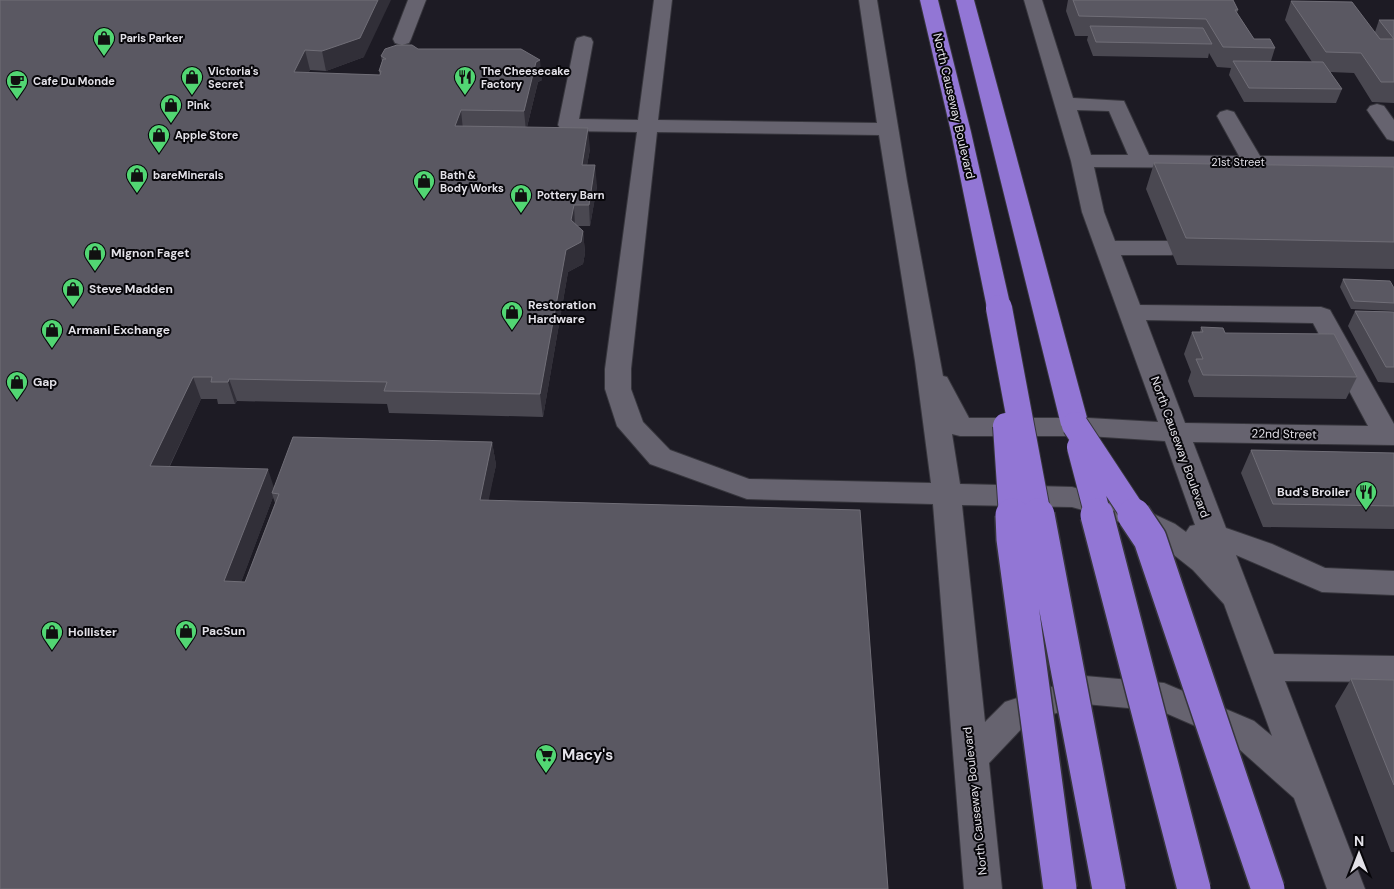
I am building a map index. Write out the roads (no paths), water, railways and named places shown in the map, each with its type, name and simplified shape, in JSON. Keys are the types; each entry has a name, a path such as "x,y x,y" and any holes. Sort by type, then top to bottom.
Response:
{"highway":[{"name":"North Causeway Boulevard","path":"929,0 961,132 999,308 1109,889"},
{"path":"965,0 1194,889"},
{"path":"999,308 1013,539 1060,889"},
{"path":"1075,425 1150,539 1268,889"}],"street":[{"path":"402,39 418,0"},
{"path":"663,0 618,369 618,389 631,426 660,457 747,489 1072,497 1120,510 1165,532 1204,562 1236,598"},
{"name":"North Causeway Boulevard","path":"868,0 928,361 948,495 983,889"},
{"name":"North Causeway Boulevard","path":"1032,0 1082,161 1093,212 1346,889"},
{"path":"584,42 568,125 888,129"},
{"path":"1065,104 1117,105 1141,161"},
{"path":"1378,110 1394,134"},
{"path":"1227,116 1253,162"},
{"name":"21st Street","path":"1082,161 1394,163"},
{"path":"1106,248 1171,248"},
{"path":"1130,312 1321,315 1390,436"},
{"name":"22nd Street","path":"928,361 960,427 1088,427 1175,432 1390,436"},
{"path":"1155,528 1213,535 1262,552 1322,580 1394,583"},
{"path":"1263,666 1394,669"},
{"path":"970,759 1017,712 1085,690 1115,692 1164,697 1242,731 1309,789"}],"place":[{"name":"Paris Parker","path":"104,57"},
{"name":"Victoria's Secret","path":"192,96"},
{"name":"The Cheesecake Factory","path":"465,96"},
{"name":"Cafe Du Monde","path":"17,100"},
{"name":"Pink","path":"171,124"},
{"name":"Apple Store","path":"159,154"},
{"name":"bareMinerals","path":"137,194"},
{"name":"Bath & Body Works","path":"424,200"},
{"name":"Pottery Barn","path":"521,214"},
{"name":"Mignon Faget","path":"95,272"},
{"name":"Steve Madden","path":"73,308"},
{"name":"Restoration Hardware","path":"512,331"},
{"name":"Armani Exchange","path":"52,349"},
{"name":"Gap","path":"17,401"},
{"name":"Bud's Broiler","path":"1366,511"},
{"name":"PacSun","path":"186,650"},
{"name":"Hollister","path":"52,651"},
{"name":"Macy's","path":"546,774"}]}
